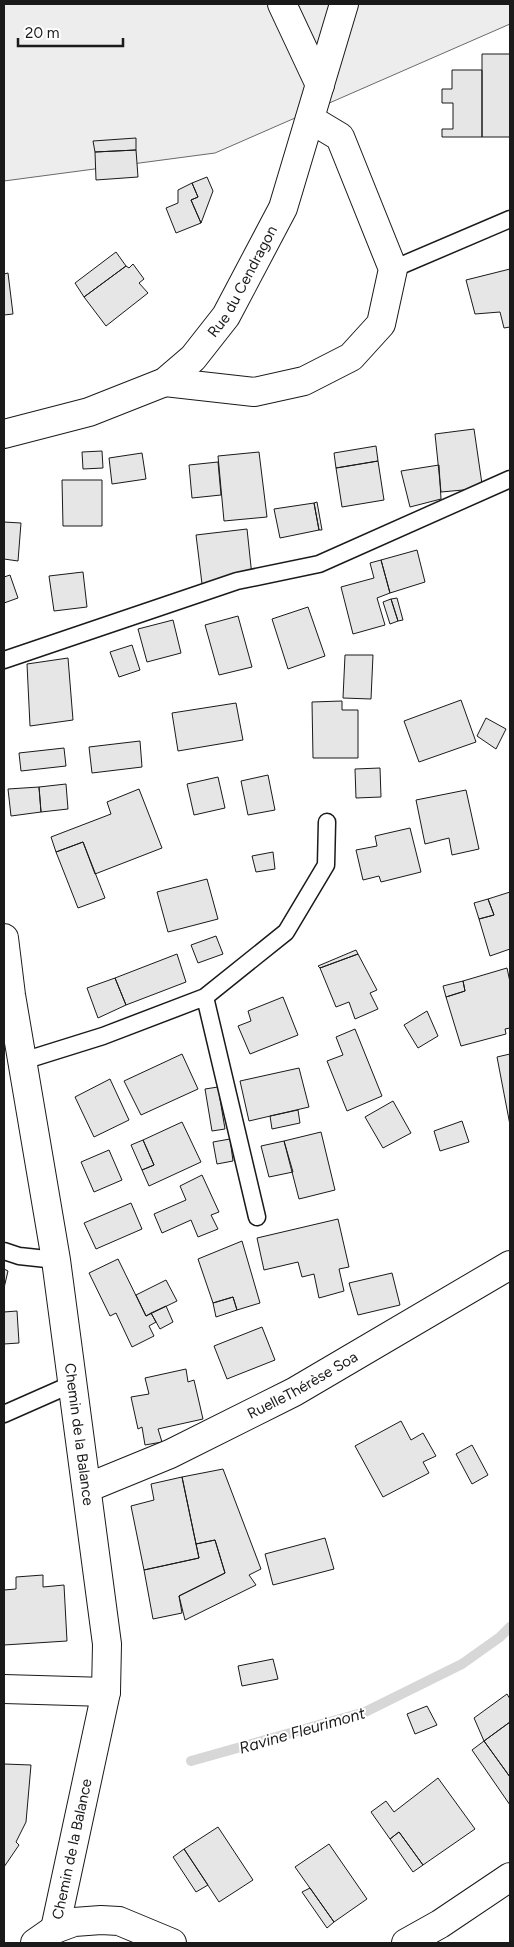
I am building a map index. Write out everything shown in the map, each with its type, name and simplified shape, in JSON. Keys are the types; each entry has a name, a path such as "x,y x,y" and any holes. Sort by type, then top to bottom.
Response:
{"street":[{"path":"282,4 320,85"},
{"name":"Rue du Cendragon","path":"4,434 89,412 165,382 193,358 226,316 283,208 344,4"},
{"path":"165,382 254,392 304,381 351,357 381,324 393,269 340,137 310,119"},
{"name":"Chemin de la Balance","path":"4,938 8,996 23,1061 56,1260 107,1644 106,1692 45,1936"},
{"name":"RuelleThérèse Soa","path":"87,1488 170,1454 294,1392 510,1265"},
{"path":"4,1690 106,1692"},
{"path":"406,1943 440,1924 510,1876"},
{"path":"45,1936 74,1922 101,1920 119,1921 172,1943"}],"lane":[{"path":"393,269 510,219"},
{"path":"4,660 237,581 319,564 510,479"},
{"path":"23,1061 104,1036 205,997 286,932 326,865 327,822"},
{"path":"205,997 257,1217"},
{"path":"4,1251 19,1256 56,1260"},
{"path":"4,1414 72,1384"}],"shaded area":[{"path":"4,4 510,4 510,24 215,153 4,181"}],"building":[{"path":"482,54 510,54 510,137 482,137"},
{"path":"452,70 482,70 482,137 442,137 442,129 453,129 453,103 442,103 442,89 452,89"},
{"path":"136,138 136,150 95,152 93,141"},
{"path":"136,150 138,177 96,180 95,152"},
{"path":"207,177 213,191 201,223 191,200 198,197 192,183"},
{"path":"192,183 198,197 191,200 201,223 176,233 166,208 178,203 178,190"},
{"path":"116,252 126,266 84,297 75,283"},
{"path":"133,264 144,279 139,283 148,293 106,326 84,297 126,266 129,268"},
{"path":"510,269 510,327 504,328 500,312 475,314 466,280"},
{"path":"8,273 13,314 4,315 4,274"},
{"path":"474,429 482,484 474,489 441,492 435,434"},
{"path":"376,446 378,461 336,468 334,453"},
{"path":"102,451 103,468 83,469 82,452"},
{"path":"259,452 267,517 224,521 218,456"},
{"path":"142,453 146,479 112,484 109,458"},
{"path":"378,461 384,500 342,507 336,468"},
{"path":"218,462 221,495 192,498 189,465"},
{"path":"439,465 441,499 410,507 401,471"},
{"path":"62,480 102,480 102,526 63,526"},
{"path":"317,502 322,530 319,530 314,503"},
{"path":"314,503 319,530 280,538 274,509"},
{"path":"4,522 21,523 18,561 4,559"},
{"path":"247,529 252,576 203,592 196,535"},
{"path":"417,550 425,582 390,593 381,560"},
{"path":"381,560 390,593 377,598 385,625 353,634 341,587 374,578 370,563"},
{"path":"83,572 87,607 54,611 49,576"},
{"path":"10,575 18,598 4,603 4,577"},
{"path":"397,598 403,620 398,621 391,599"},
{"path":"391,599 398,621 390,624 383,602"},
{"path":"308,607 325,656 288,669 272,619"},
{"path":"238,616 252,667 219,675 205,625"},
{"path":"173,620 181,653 147,662 138,629"},
{"path":"132,645 140,670 119,677 110,652"},
{"path":"345,655 373,655 371,699 343,698"},
{"path":"68,658 73,720 30,726 27,664"},
{"path":"461,700 476,742 419,762 404,721"},
{"path":"342,701 342,710 358,710 358,758 313,758 312,702"},
{"path":"236,703 243,740 178,751 172,713"},
{"path":"486,718 506,729 496,749 477,736"},
{"path":"140,741 142,767 92,773 89,747"},
{"path":"64,748 66,766 21,771 19,753"},
{"path":"380,768 381,797 356,798 355,769"},
{"path":"268,775 275,810 248,815 241,781"},
{"path":"218,777 225,808 194,815 187,784"},
{"path":"66,784 68,809 41,812 39,787"},
{"path":"39,787 41,812 11,816 8,789"},
{"path":"139,789 162,848 95,874 83,842 56,852 51,837 111,814 107,802"},
{"path":"466,790 479,849 452,855 449,838 425,844 416,800"},
{"path":"410,828 421,872 381,882 379,876 363,880 356,850 377,846 375,836"},
{"path":"83,842 105,898 78,908 56,852"},
{"path":"273,852 275,869 256,872 252,856"},
{"path":"207,879 218,919 168,932 157,892"},
{"path":"510,892 510,949 490,956 479,919 494,915 488,899"},
{"path":"488,899 494,915 479,919 474,903"},
{"path":"216,936 223,954 198,963 191,945"},
{"path":"356,950 358,954 320,968 318,966"},
{"path":"177,954 186,982 126,1005 115,978"},
{"path":"358,954 377,990 370,993 378,1009 355,1019 349,1002 336,1007 320,968"},
{"path":"507,968 510,982 510,1028 505,1029 506,1034 461,1046 446,997 465,991 463,981"},
{"path":"115,978 126,1005 98,1018 87,988"},
{"path":"463,981 465,991 446,997 443,986"},
{"path":"283,997 298,1035 250,1054 238,1026 251,1021 248,1011"},
{"path":"427,1011 438,1036 418,1048 404,1025"},
{"path":"355,1029 382,1096 347,1111 327,1061 343,1055 336,1037"},
{"path":"182,1054 198,1089 141,1115 124,1081"},
{"path":"510,1054 510,1125 497,1057"},
{"path":"299,1068 309,1107 249,1121 240,1081"},
{"path":"110,1079 129,1120 94,1137 75,1097"},
{"path":"218,1087 225,1129 212,1131 205,1089"},
{"path":"393,1101 411,1133 383,1148 365,1117"},
{"path":"298,1110 300,1123 272,1129 270,1116"},
{"path":"462,1121 469,1142 440,1151 434,1131"},
{"path":"182,1122 201,1162 149,1186 142,1170 154,1165 143,1140"},
{"path":"321,1132 335,1190 299,1199 284,1141"},
{"path":"230,1139 233,1161 217,1164 213,1142"},
{"path":"143,1140 154,1165 142,1170 131,1145"},
{"path":"284,1141 293,1172 269,1177 261,1146"},
{"path":"109,1150 122,1180 94,1192 81,1162"},
{"path":"202,1175 219,1212 211,1215 218,1229 198,1237 191,1220 162,1233 154,1214 186,1200 180,1186"},
{"path":"131,1203 142,1229 96,1249 84,1223"},
{"path":"338,1219 349,1267 339,1269 344,1291 319,1298 314,1274 302,1277 298,1262 264,1270 257,1238"},
{"path":"242,1241 260,1303 237,1310 233,1297 213,1303 198,1259"},
{"path":"118,1259 146,1316 151,1313 156,1322 149,1326 154,1336 132,1347 116,1313 110,1316 89,1273"},
{"path":"4,1269 8,1271 4,1288"},
{"path":"392,1273 400,1305 358,1315 349,1283"},
{"path":"166,1280 177,1301 146,1316 136,1295"},
{"path":"233,1297 237,1310 216,1317 213,1303"},
{"path":"166,1306 173,1322 160,1329 151,1313"},
{"path":"17,1311 19,1343 4,1344 4,1312"},
{"path":"262,1327 275,1360 227,1379 214,1346"},
{"path":"186,1369 188,1382 194,1380 203,1419 158,1429 162,1442 145,1445 142,1427 138,1429 131,1397 149,1394 145,1378"},
{"path":"401,1421 411,1440 423,1433 436,1456 423,1462 429,1473 383,1497 355,1446"},
{"path":"472,1445 488,1475 472,1484 456,1454"},
{"path":"223,1469 261,1569 249,1575 256,1585 185,1620 179,1596 225,1573 215,1540 196,1544 182,1477"},
{"path":"182,1477 199,1558 144,1570 131,1506 154,1500 151,1484"},
{"path":"325,1538 334,1569 273,1585 265,1554"},
{"path":"215,1540 225,1573 179,1596 182,1613 153,1619 144,1570 199,1558 196,1544"},
{"path":"43,1575 43,1587 64,1585 67,1641 4,1645 4,1590 16,1589 16,1577"},
{"path":"273,1659 278,1679 242,1686 238,1666"},
{"path":"507,1694 510,1699 510,1722 484,1741 474,1718"},
{"path":"427,1706 437,1725 415,1734 407,1714"},
{"path":"510,1722 510,1777 484,1741"},
{"path":"484,1741 510,1777 510,1805 472,1750"},
{"path":"4,1764 31,1765 26,1822 16,1842 19,1845 4,1867"},
{"path":"438,1778 475,1829 423,1865 399,1832 390,1839 371,1812 386,1801 394,1812"},
{"path":"218,1827 253,1880 219,1902 184,1849"},
{"path":"399,1832 423,1865 413,1872 390,1839"},
{"path":"329,1844 367,1899 334,1922 295,1867"},
{"path":"184,1849 208,1885 196,1892 173,1857"},
{"path":"310,1888 334,1922 327,1928 302,1892"}],"waterway":[{"name":"Ravine Fleurimont","path":"191,1761 365,1712 462,1664 500,1637 510,1627"}]}
